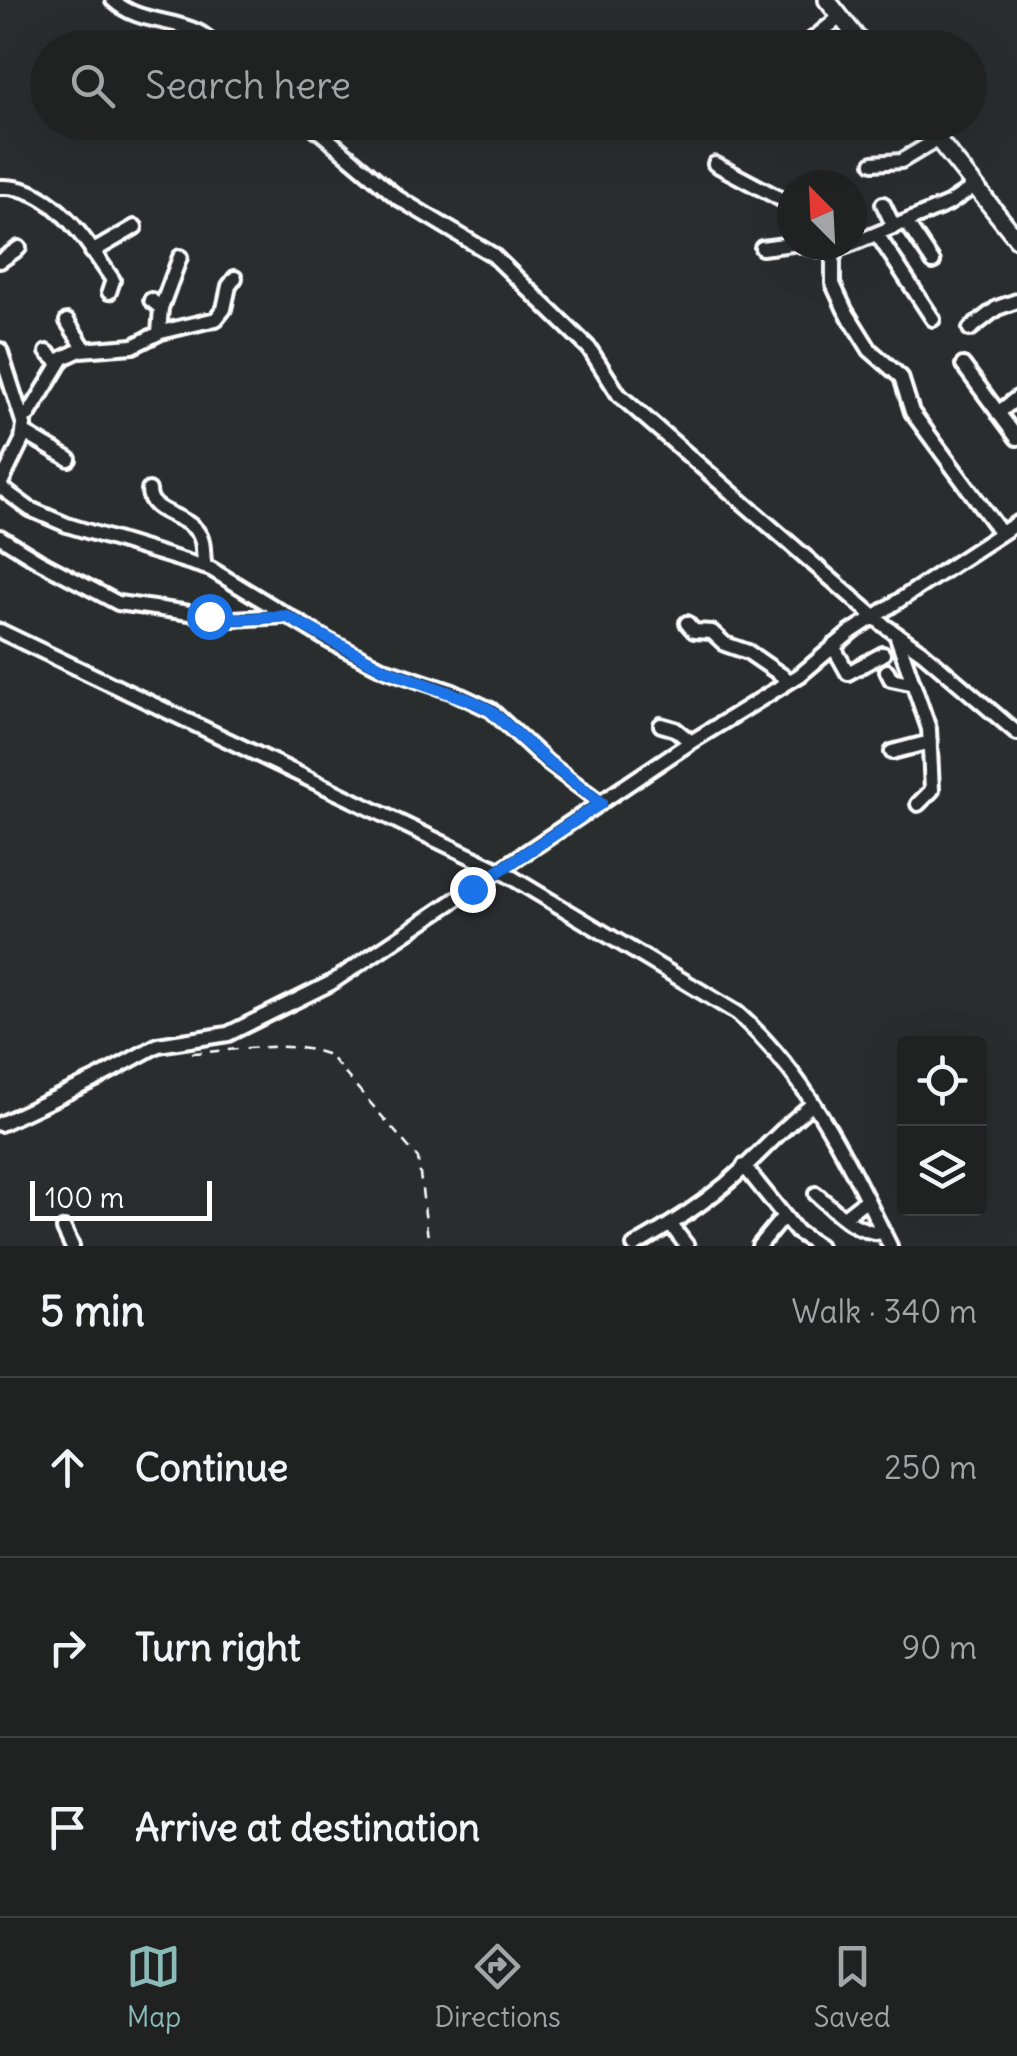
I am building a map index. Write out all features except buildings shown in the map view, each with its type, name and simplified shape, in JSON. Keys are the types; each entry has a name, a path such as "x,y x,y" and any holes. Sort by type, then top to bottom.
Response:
{"main road":[{"path":"827,0 851,30"},
{"path":"939,140 1017,239"}],"street":[{"path":"113,0 135,16 192,30"},
{"path":"823,30 840,16"},
{"path":"329,140 398,198 493,255 588,348 619,396 1017,733"},
{"path":"873,164 901,161 936,140"},
{"path":"715,164 777,197"},
{"path":"867,238 948,204 975,186"},
{"path":"0,187 27,190 58,209 114,284 109,292"},
{"path":"883,204 933,262"},
{"path":"92,252 135,227"},
{"path":"877,234 933,320"},
{"path":"762,248 777,246"},
{"path":"0,261 19,248"},
{"path":"159,333 156,304 180,257"},
{"path":"838,260 833,284 845,310 870,350 902,378 912,412 1001,533"},
{"path":"234,278 224,309 216,318 159,333 126,348 85,349 68,356 59,364 22,425 0,486 30,510 66,525 205,567 384,669 453,692 490,710 601,803"},
{"path":"970,329 997,308 1017,301"},
{"path":"67,321 85,349"},
{"path":"0,350 22,425 69,459"},
{"path":"47,352 59,364"},
{"path":"963,365 1017,438"},
{"path":"998,413 1017,398"},
{"path":"149,490 156,508 178,515 198,533 205,567"},
{"path":"0,1124 158,1045 228,1034 332,983 691,742 790,681 876,616 1017,523"},
{"path":"0,537 118,603 232,619 286,616"},
{"path":"687,623 694,631 712,632 724,644 748,652 790,681"},
{"path":"0,631 500,870 737,1012 764,1037 813,1104 853,1168 887,1240"},
{"path":"896,634 929,729 932,790 918,804"},
{"path":"834,646 848,674 883,654"},
{"path":"887,671 891,679 910,683"},
{"path":"661,725 675,729 691,742"},
{"path":"892,752 930,742"},
{"path":"634,1246 671,1225 726,1184 778,1131 813,1104"},
{"path":"744,1166 796,1232 819,1246"},
{"path":"816,1194 868,1233 887,1240"},
{"path":"844,1217 867,1199"},
{"path":"759,1246 784,1217"},
{"path":"671,1225 687,1246"},
{"path":"64,1229 72,1246"}],"path":[{"path":"180,1054 290,1048 329,1055 418,1158 429,1246"}],"route":[{"path":"209,616 286,616 384,669 472,701 490,710 601,803 472,889"}]}
